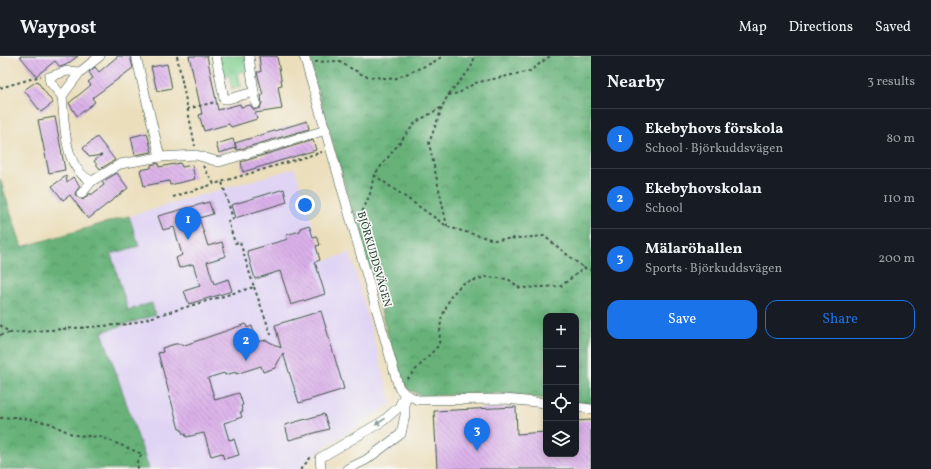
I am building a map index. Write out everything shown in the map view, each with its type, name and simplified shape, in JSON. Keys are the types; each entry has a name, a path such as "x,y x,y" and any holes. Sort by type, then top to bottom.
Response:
{"street":[{"path":"62,96 80,72 100,56"},
{"path":"136,56 160,157"},
{"path":"216,56 224,99 237,98 254,92"},
{"path":"249,56 256,104"},
{"name":"BJÖRKUDDSVÄGEN","path":"305,59 321,131 355,229 402,391 405,415 401,434 366,460 347,469"},
{"path":"80,72 67,70 49,77 50,82 62,96 68,150 76,168 84,177 92,181"},
{"path":"81,194 92,181 120,164 160,157 196,155 219,162 321,131"},
{"path":"321,469 320,458 383,421 399,406 402,391 418,400 506,399 543,403"},
{"path":"579,407 591,409"}],"path":[{"path":"177,56 196,155 214,184"},
{"path":"305,59 338,61 365,76 394,79 432,63 444,56"},
{"path":"448,227 429,143 448,95 471,68 475,56"},
{"path":"448,95 459,93 475,84 530,70 550,56"},
{"path":"0,88 43,76 49,77"},
{"path":"187,109 224,99"},
{"path":"355,229 370,194 374,175 416,122 442,107"},
{"path":"173,197 324,152 321,131"},
{"path":"374,175 448,227 494,240 544,236 584,268 591,270"},
{"path":"222,182 233,219 228,221 235,243 240,242 272,337"},
{"path":"402,391 439,344 441,319 451,296 462,284 484,277 508,279 520,288 561,286 584,268"},
{"path":"0,335 129,324 254,287"},
{"path":"0,325 10,333"},
{"path":"0,418 15,418 49,423 74,435 101,437 142,454 137,462 138,469"},
{"path":"301,469 313,456"}],"shaded area":[{"path":"295,168 324,261 350,253 392,403 328,445 308,460 301,469 149,469 102,332 155,315 128,310 111,254 139,246 129,216"}],"green space":[{"path":"219,56 246,56 249,70 238,73 241,87 232,89 229,75 223,76"},
{"path":"311,56 591,56 591,404 579,402 579,313 543,313 543,399 496,393 422,396 409,390 400,377 314,78"},
{"path":"0,179 22,247 129,216 139,246 111,254 128,310 152,303 155,315 102,332 149,469 0,469"}],"building":[{"path":"20,56 78,56 66,65 60,67 55,61 36,76"},
{"path":"118,56 130,56 133,68 92,98 95,102 77,116 69,103 91,85 88,82 93,78 89,72 95,67 99,72"},
{"path":"189,56 207,56 218,110 240,104 241,107 250,105 254,110 260,108 262,103 261,96 263,95 257,72 261,72 259,56 277,56 282,85 278,86 282,109 255,113 257,119 231,127 229,124 204,131 199,115 202,114"},
{"path":"167,64 172,88 157,91 151,67"},
{"path":"37,81 53,103 41,112 24,90"},
{"path":"55,117 65,170 49,173 38,120"},
{"path":"307,121 309,129 237,150 235,143"},
{"path":"147,133 152,152 135,155 131,137"},
{"path":"97,137 115,160 100,169 94,161 102,155 89,157 83,148"},
{"path":"233,139 236,148 219,153 216,144"},
{"path":"313,140 316,150 243,172 241,162"},
{"path":"158,163 159,167 180,163 182,167 192,165 195,179 170,185 169,181 144,186 140,170 151,168 151,165"},
{"path":"117,173 128,188 88,219 70,195 63,200 52,186 66,176 67,182 73,177 80,186 75,193 76,196 83,200 90,193 91,195 104,185 102,182"},
{"path":"284,189 287,202 235,218 231,205"},
{"path":"209,202 213,214 199,218 208,246 222,242 226,256 207,262 214,284 228,279 232,291 189,304 184,291 200,286 193,264 179,268 176,258 182,255 174,227 163,230 158,216"},
{"path":"309,225 313,237 317,236 320,245 316,246 320,260 315,262 325,294 291,305 280,271 255,279 247,251 288,239 286,235 300,231 300,228"},
{"path":"321,311 344,389 299,403 283,353 275,368 263,372 261,366 236,374 236,372 225,375 224,373 208,378 215,400 239,393 243,405 241,406 243,412 240,412 242,417 224,423 229,440 234,439 239,455 224,459 222,453 211,456 204,433 186,437 185,434 183,434 181,429 179,429 158,353 163,352 162,348 175,344 182,344 182,346 246,324 247,328 252,326 257,342 266,340 281,348 275,325"},
{"path":"516,407 517,434 543,432 543,457 579,457 579,421 591,420 591,469 437,469 434,411"},
{"path":"324,414 329,429 289,440 285,425"}],"place":[{"name":"Ekebyhovs förskola","path":"188,240"},
{"name":"Ekebyhovskolan","path":"246,361"},
{"name":"Mälaröhallen","path":"477,451"}]}
